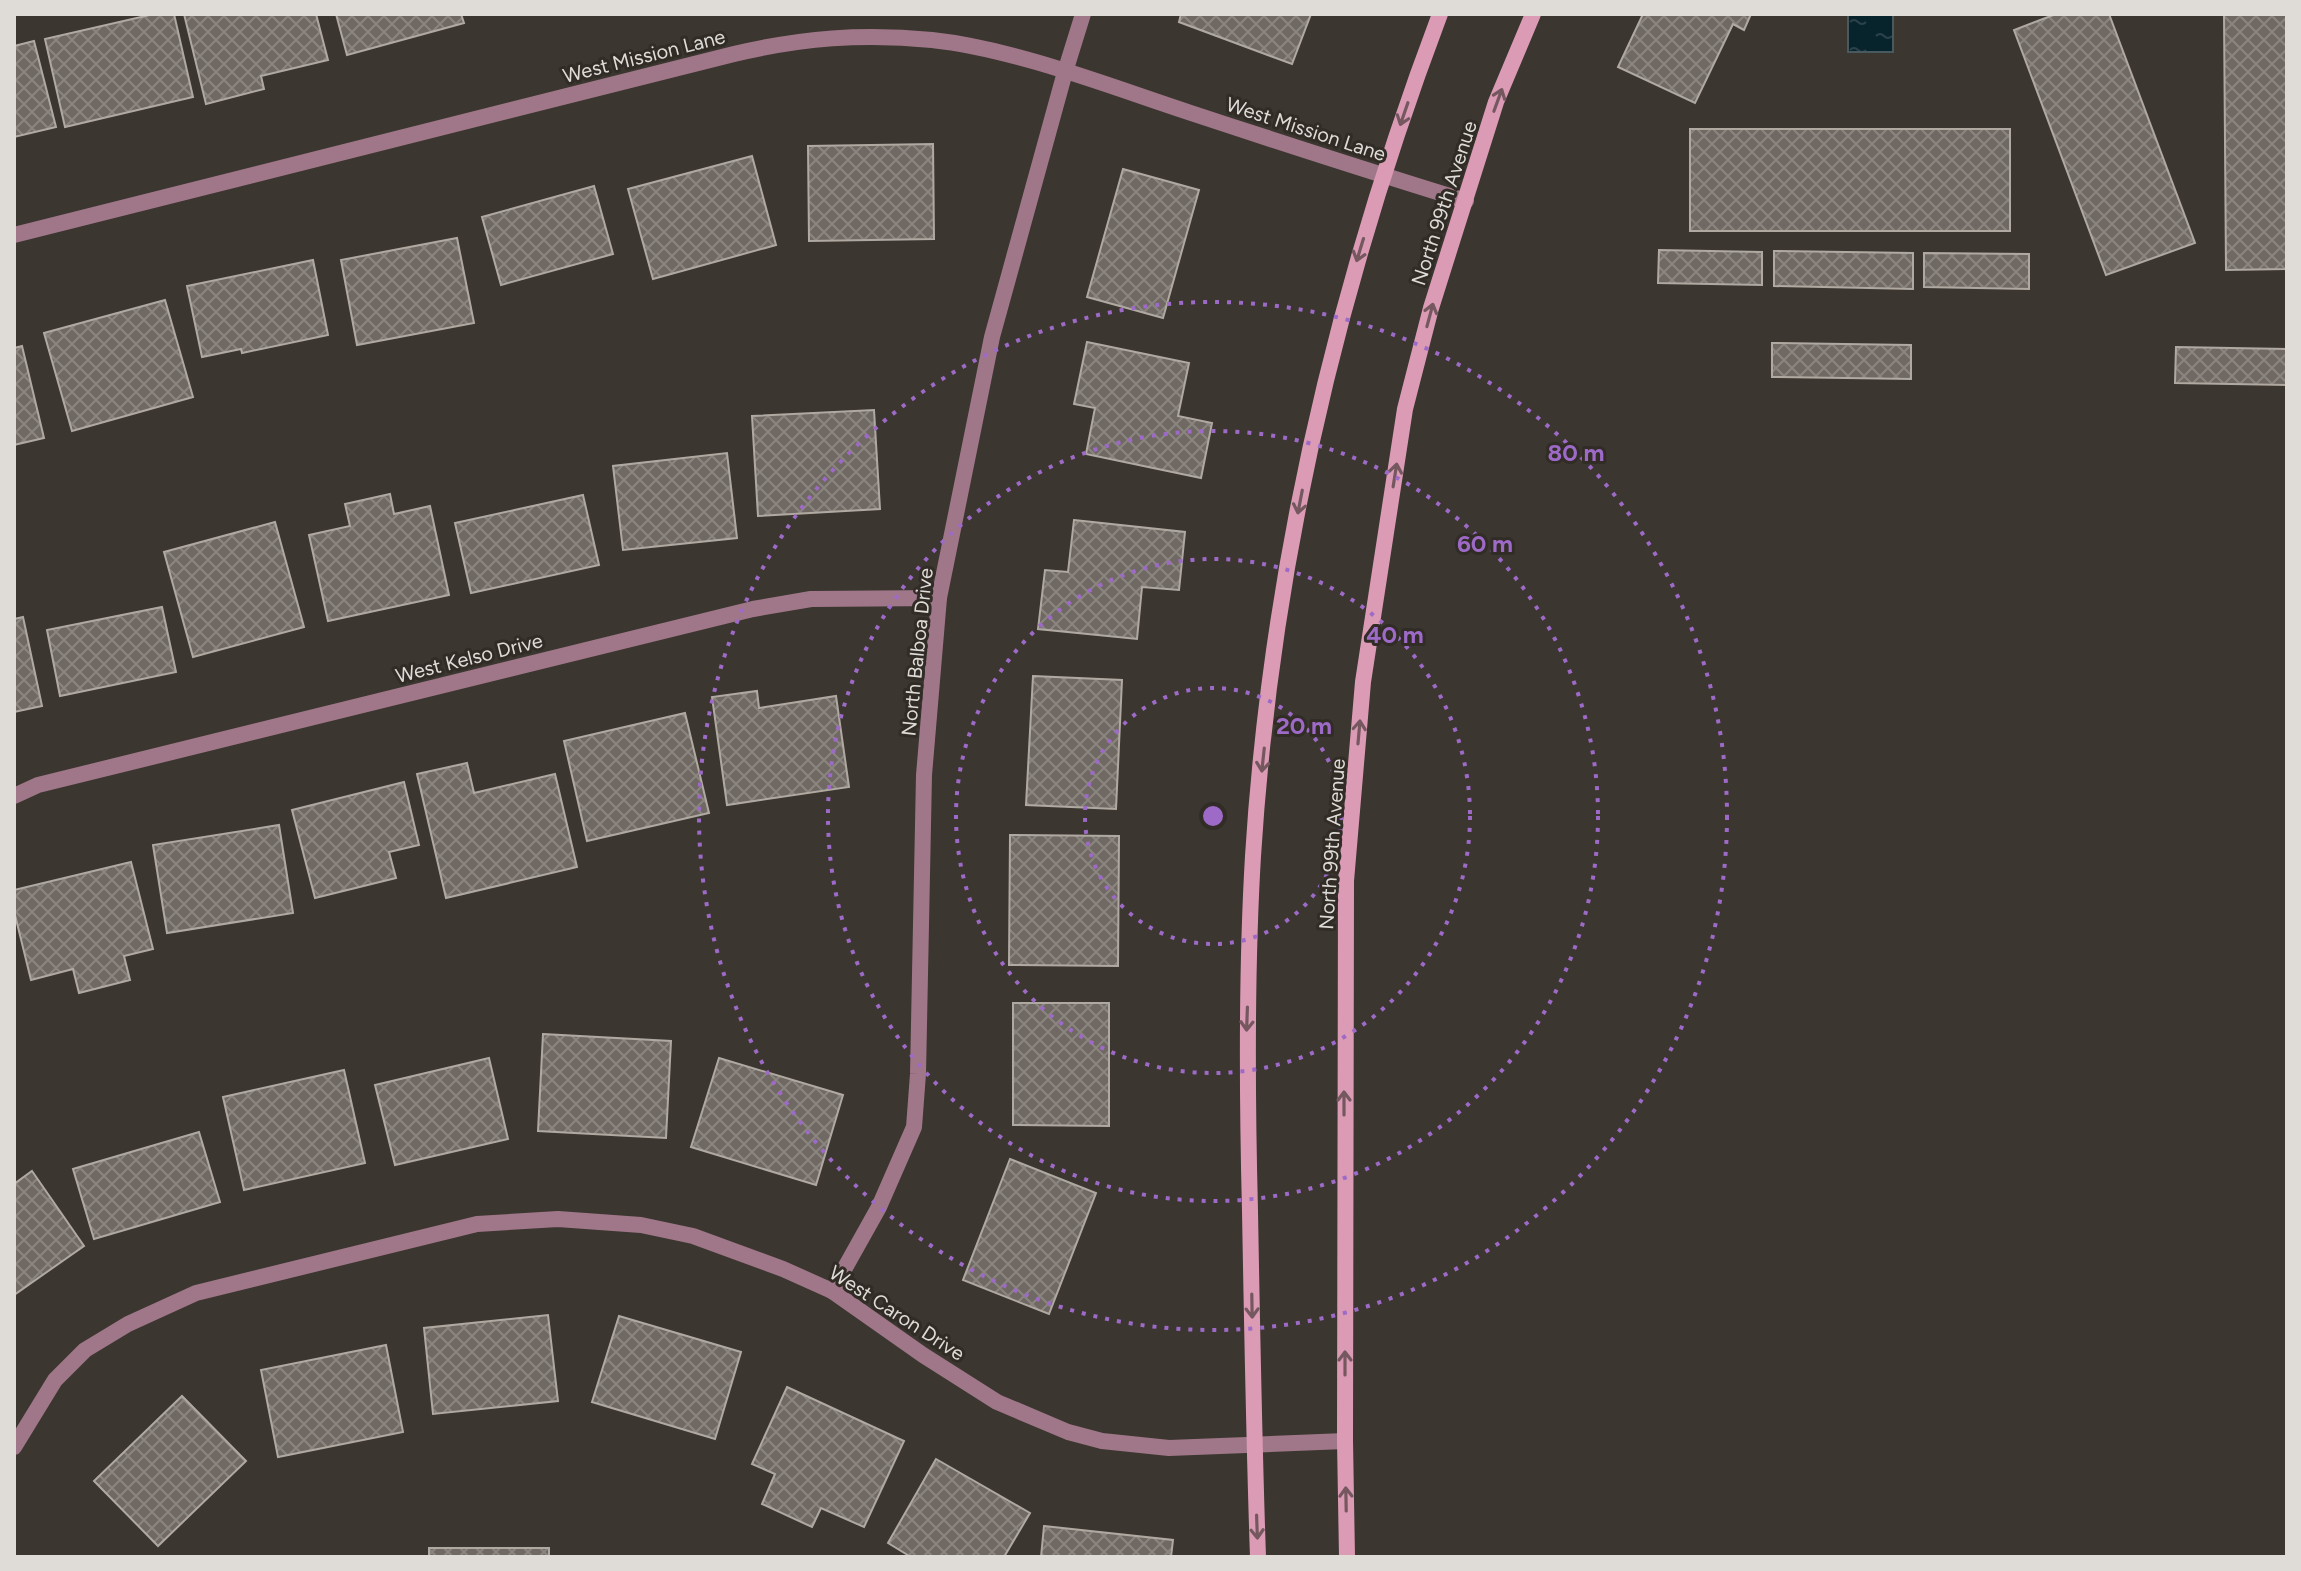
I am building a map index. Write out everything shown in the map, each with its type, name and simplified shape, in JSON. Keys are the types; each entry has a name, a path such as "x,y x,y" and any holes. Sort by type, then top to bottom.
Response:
{"main road":[{"path":"1258,1557 1247,1043 1253,855 1269,692 1279,617 1322,392 1382,175 1440,14"},
{"name":"North 99th Avenue","path":"1347,1557 1346,881 1363,682 1405,409 1431,308 1496,102 1533,14"}],"street":[{"name":"North Balboa Drive","path":"832,1291 879,1207 914,1127 918,1074 924,775 939,598 992,337 1083,14"},
{"name":"West Mission Lane","path":"14,235 790,41 863,36 935,40 995,52 1466,201"},
{"name":"West Kelso Drive","path":"14,796 38,785 753,609 811,599 939,598"},
{"name":"West Caron Drive","path":"14,1447 55,1380 85,1350 128,1324 196,1293 477,1224 558,1219 641,1225 693,1236 783,1269 832,1291 997,1402 1068,1432 1102,1441 1169,1448 1345,1441"}],"water":[{"path":"1848,14 1893,14 1893,52 1848,52"}],"building":[{"path":"154,14 174,14 193,97 65,127 45,39"},
{"path":"184,14 316,14 328,60 261,76 264,89 206,104"},
{"path":"336,14 461,14 464,23 347,55"},
{"path":"1181,14 1311,14 1292,64 1179,22"},
{"path":"1643,14 1751,14 1744,30 1733,24 1695,103 1618,67"},
{"path":"2056,14 2109,14 2195,243 2106,275 2014,30"},
{"path":"2224,14 2287,14 2287,269 2226,270"},
{"path":"34,41 56,127 14,137 14,46"},
{"path":"1690,129 2010,129 2010,231 1690,231"},
{"path":"933,144 934,239 809,241 808,146"},
{"path":"752,156 776,245 653,279 628,189"},
{"path":"1123,169 1199,190 1163,318 1087,297"},
{"path":"594,186 613,254 501,285 482,217"},
{"path":"457,238 474,323 357,345 341,260"},
{"path":"1659,250 1762,252 1762,285 1658,283"},
{"path":"1774,251 1913,253 1913,289 1774,286"},
{"path":"1924,253 2029,254 2029,289 1924,287"},
{"path":"313,260 328,335 242,353 241,349 202,357 187,286"},
{"path":"165,300 193,397 72,431 44,333"},
{"path":"1087,342 1189,363 1178,416 1212,423 1201,478 1086,454 1095,408 1074,404"},
{"path":"1772,343 1911,345 1911,379 1772,377"},
{"path":"22,346 44,438 14,445 14,348"},
{"path":"2176,347 2287,349 2287,385 2175,383"},
{"path":"874,410 880,509 758,516 752,416"},
{"path":"727,453 737,538 623,550 613,466"},
{"path":"390,494 394,514 430,506 449,595 328,621 309,535 350,526 345,504"},
{"path":"583,495 599,565 471,593 455,523"},
{"path":"1074,520 1185,532 1179,590 1142,587 1137,639 1038,629 1045,570 1068,572"},
{"path":"275,522 304,627 193,657 164,552"},
{"path":"162,607 176,672 60,696 47,630"},
{"path":"23,617 42,706 14,712 14,619"},
{"path":"1033,676 1122,680 1116,809 1026,805"},
{"path":"757,691 759,708 836,696 849,787 727,805 712,697"},
{"path":"685,713 709,813 587,841 564,741"},
{"path":"467,763 474,793 555,774 577,867 446,898 417,774"},
{"path":"404,782 419,845 389,852 396,878 315,898 292,810"},
{"path":"279,825 293,913 167,933 153,845"},
{"path":"1010,835 1119,836 1118,966 1009,965"},
{"path":"131,862 153,949 124,956 130,980 79,993 73,969 31,980 14,911 14,890"},
{"path":"1013,1003 1109,1003 1109,1126 1013,1125"},
{"path":"543,1034 671,1041 666,1138 538,1131"},
{"path":"489,1058 508,1139 395,1165 375,1085"},
{"path":"719,1058 843,1095 816,1185 691,1147"},
{"path":"344,1070 365,1163 244,1190 223,1097"},
{"path":"199,1132 220,1202 94,1239 73,1169"},
{"path":"1010,1159 1096,1193 1049,1314 963,1280"},
{"path":"32,1171 84,1246 14,1295 14,1184"},
{"path":"548,1315 558,1401 433,1414 424,1328"},
{"path":"619,1316 741,1352 715,1439 592,1402"},
{"path":"386,1345 403,1432 278,1457 261,1370"},
{"path":"787,1387 904,1441 864,1527 821,1508 812,1527 762,1504 775,1474 752,1464"},
{"path":"182,1396 246,1461 158,1546 94,1481"},
{"path":"936,1459 1030,1513 1004,1557 911,1557 888,1543"},
{"path":"1044,1526 1173,1540 1171,1557 1041,1557"},
{"path":"429,1548 549,1548 549,1557 429,1557"}]}
